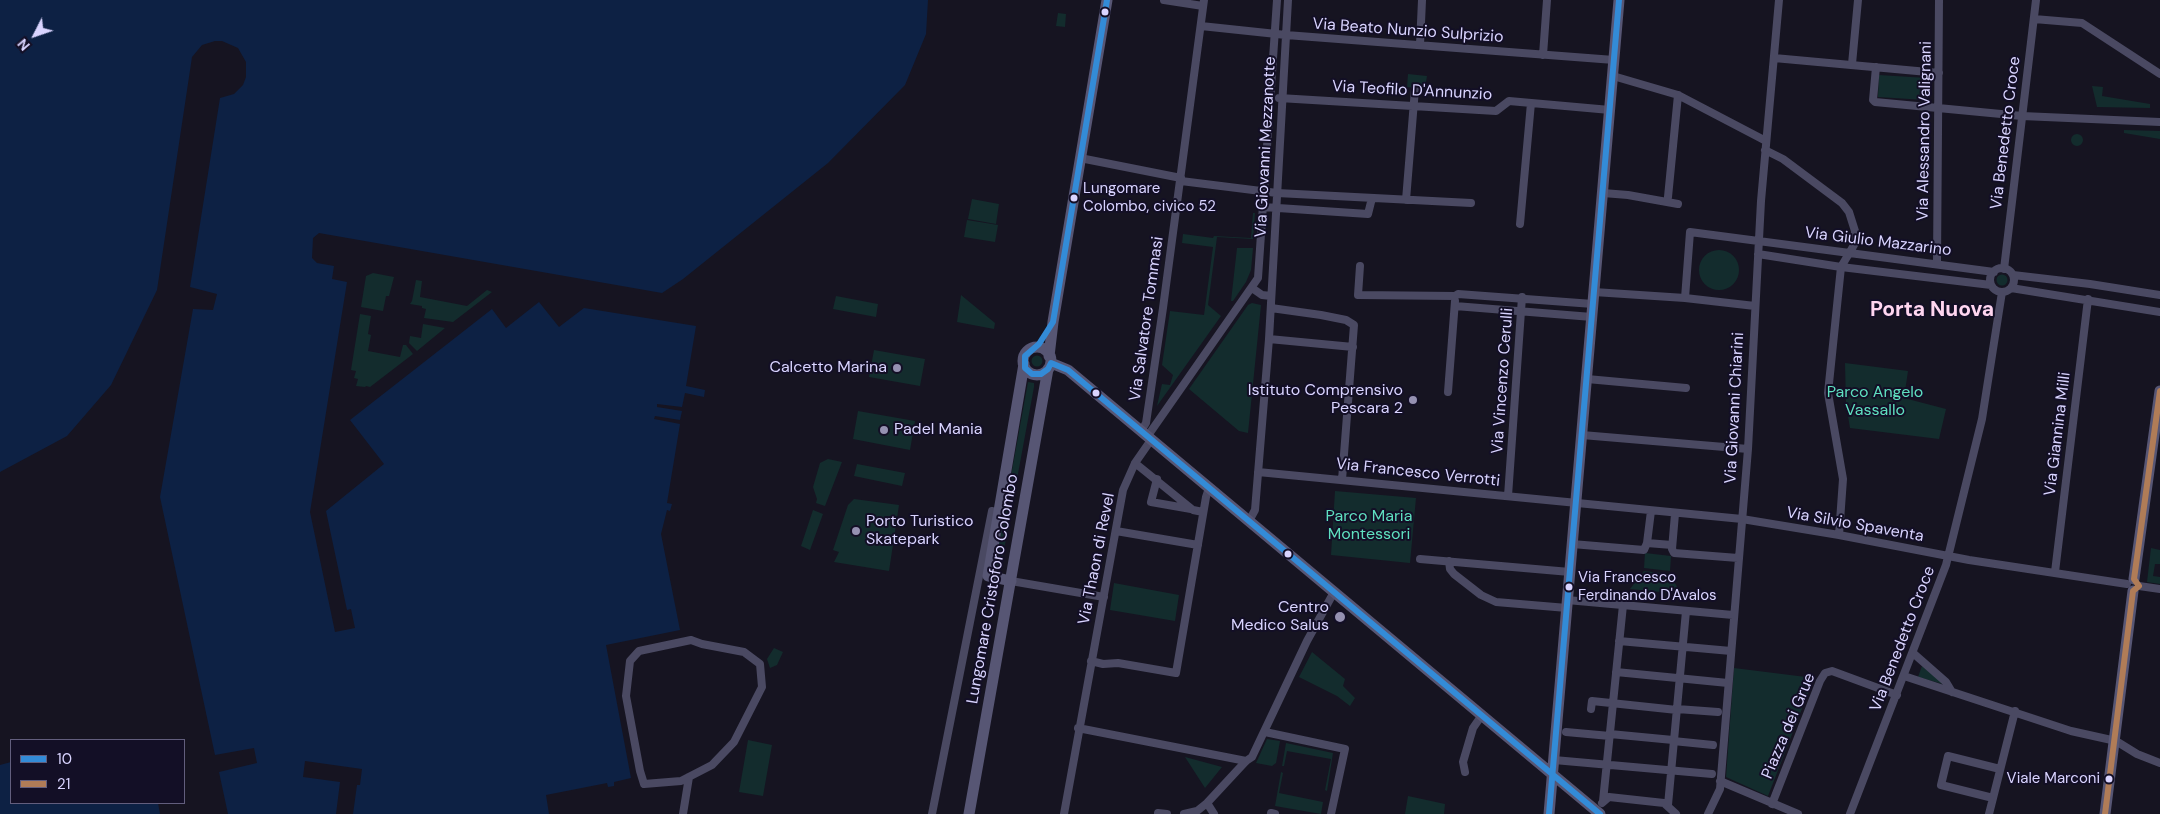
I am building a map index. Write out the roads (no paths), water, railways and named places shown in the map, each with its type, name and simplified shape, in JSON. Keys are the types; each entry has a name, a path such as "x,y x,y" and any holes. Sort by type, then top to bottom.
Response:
{"street":[{"name":"Lungomare Cristoforo Colombo","path":"969,814 1050,362 1053,322 1107,0"},
{"path":"1164,0 1204,3"},
{"name":"Via Giovanni Mezzanotte","path":"1146,436 1252,288 1259,270 1277,0"},
{"name":"Via Giovanni Mezzanotte","path":"1249,521 1255,510 1269,340 1288,0"},
{"path":"1420,45 1422,0"},
{"path":"1543,55 1547,0"},
{"path":"1549,814 1619,0"},
{"name":"Via Giovanni Chiarini","path":"1708,814 1716,799 1720,781 1748,449 1765,150 1779,0"},
{"path":"1852,64 1858,0"},
{"name":"Via Alessandro Valignani","path":"1937,263 1939,0"},
{"name":"Via Benedetto Croce","path":"2004,269 2036,0"},
{"name":"Via Salvatore Tommasi","path":"1146,436 1146,423 1204,3"},
{"path":"2034,19 2082,23 2160,74"},
{"name":"Via Beato Nunzio Sulprizio","path":"1201,26 1286,35 1614,60"},
{"path":"1774,58 1939,73"},
{"path":"1876,67 1874,102 2022,116 2160,122"},
{"path":"1613,76 1678,95 1766,141"},
{"path":"1406,200 1415,89"},
{"path":"1668,198 1678,95"},
{"name":"Via Teofilo D'Annunzio","path":"1271,97 1496,111 1508,100 1610,110"},
{"path":"1520,224 1531,103"},
{"path":"1765,150 1783,159 1829,192 1845,208 1853,221 1855,231 1854,245 1841,267 1828,393 1843,479 1839,535"},
{"path":"1080,158 1181,180 1277,193 1471,203"},
{"path":"1603,193 1628,195 1678,204"},
{"path":"1263,207 1368,214 1372,198"},
{"name":"Via Giulio Mazzarino","path":"1685,298 1690,232 1994,272"},
{"name":"Via Giulio Mazzarino","path":"1758,254 1841,267 1991,285"},
{"path":"1360,266 1358,295 1455,296 1458,294 1522,297 1685,298 1755,306"},
{"path":"2160,295 2013,275 2004,269 1994,272 1990,278 1991,285 1995,290 2002,292 2011,288 2160,312"},
{"path":"2011,288 2014,282 2013,275"},
{"path":"1252,288 1262,295 1271,296"},
{"name":"Via Benedetto Croce","path":"1850,814 1913,653 1948,556 1982,420 2002,292"},
{"path":"1448,392 1455,296"},
{"name":"Via Vincenzo Cerulli","path":"1508,496 1522,297"},
{"name":"Via Giannina Milli","path":"2055,572 2088,300"},
{"path":"1454,306 1522,310 1592,318"},
{"path":"1271,308 1346,320 1354,325 1342,480"},
{"name":"Lungomare Cristoforo Colombo","path":"1035,348 1053,322"},
{"path":"1269,340 1353,347"},
{"path":"1104,597 988,576 1024,364 1027,352 1035,348 1044,349 1050,362 1068,370 1552,774 1600,809"},
{"path":"1024,364 1025,368 1032,374 1041,374 1050,362"},
{"path":"1587,379 1686,388"},
{"path":"2106,814 2133,585 2160,391"},
{"name":"Via Thaon di Revel","path":"1064,814 1078,728 1124,490 1146,436"},
{"path":"1582,436 1748,449"},
{"path":"1134,463 1157,479 1193,510"},
{"name":"Via Francesco Verrotti","path":"1258,472 1576,503"},
{"path":"1157,479 1151,502 1203,512"},
{"path":"1091,661 1103,664 1118,663 1176,673 1203,512 1209,488"},
{"name":"Via Silvio Spaventa","path":"1576,503 1742,519 1948,556 2160,589"},
{"path":"932,814 992,511"},
{"path":"1572,544 1644,550 1647,543 1651,511"},
{"path":"1675,514 1672,551 1676,553 1738,558"},
{"path":"1116,531 1198,545"},
{"path":"1647,543 1672,545"},
{"path":"1420,559 1570,572"},
{"path":"1449,561 1450,569 1454,574 1481,595 1496,602 1623,605 1733,615"},
{"path":"1184,814 1197,811 1209,801 1252,757 1307,642 1334,592"},
{"path":"1600,809 1607,765 1623,605"},
{"path":"1668,805 1686,611"},
{"path":"691,640 744,652 760,664 762,682 734,742 712,765 689,777 670,784 644,784 626,696 630,661 639,651 691,640"},
{"path":"1619,641 1731,651"},
{"path":"1913,653 1946,682 1952,692"},
{"name":"Piazza dei Grue","path":"1772,804 1820,681 1825,673 1832,671 1897,695"},
{"path":"1616,672 1728,683"},
{"path":"1904,676 2071,731 2116,741 2137,754 2160,762"},
{"path":"1591,709 1592,701 1718,712"},
{"path":"1989,814 2015,711"},
{"path":"1465,772 1463,762 1473,728 1482,715"},
{"path":"1078,728 1246,761"},
{"path":"1265,732 1345,749 1331,814"},
{"path":"1566,732 1713,745"},
{"path":"1993,798 1941,785 1943,775 1948,756 2000,769"},
{"path":"1554,760 1712,774"},
{"path":"683,814 689,777"},
{"name":"Piazza dei Grue","path":"1720,781 1798,814"},
{"path":"1600,809 1609,797 1668,805 1676,814"},
{"path":"1209,801 1214,814"},
{"path":"1158,813 1167,814"}],"water":[{"path":"0,0 928,0 926,34 905,85 828,163 683,279 662,293 319,233 313,238 312,258 317,263 334,266 332,279 347,282 310,512 335,632 355,628 351,609 347,610 326,511 384,464 350,420 492,309 506,328 539,302 559,327 584,308 696,326 686,386 705,390 704,397 685,393 682,407 657,404 657,407 682,411 680,420 655,416 654,419 680,424 667,503 672,504 670,511 667,510 661,534 680,630 606,645 631,778 614,782 614,786 608,787 607,783 546,795 549,814 353,814 357,785 360,785 362,769 305,761 303,777 340,782 336,814 228,814 219,772 257,763 254,748 215,755 160,497 193,309 213,310 217,294 190,287 220,98 234,94 243,85 246,77 246,62 238,48 222,41 202,45 192,57 157,290 111,385 67,436 0,472"},
{"path":"10,762 10,804 158,804 160,814 0,814 0,765"}],"place":[{"name":"Lungomare Colombo, civico 52","path":"1074,198"},
{"name":"Calcetto Marina","path":"897,368"},
{"name":"Istituto Comprensivo Pescara 2","path":"1413,400"},
{"name":"Padel Mania","path":"884,430"},
{"name":"Porto Turistico Skatepark","path":"856,531"},
{"name":"Via Francesco Ferdinando D'Avalos","path":"1569,587"},
{"name":"Centro Medico Salus","path":"1340,617"},
{"name":"Viale Marconi","path":"2109,779"}],"district":[{"name":"Porta Nuova","path":"1932,310"}],"park label":[{"name":"Parco Angelo Vassallo","path":"1875,402"},
{"name":"Parco Maria Montessori","path":"1369,526"}]}
